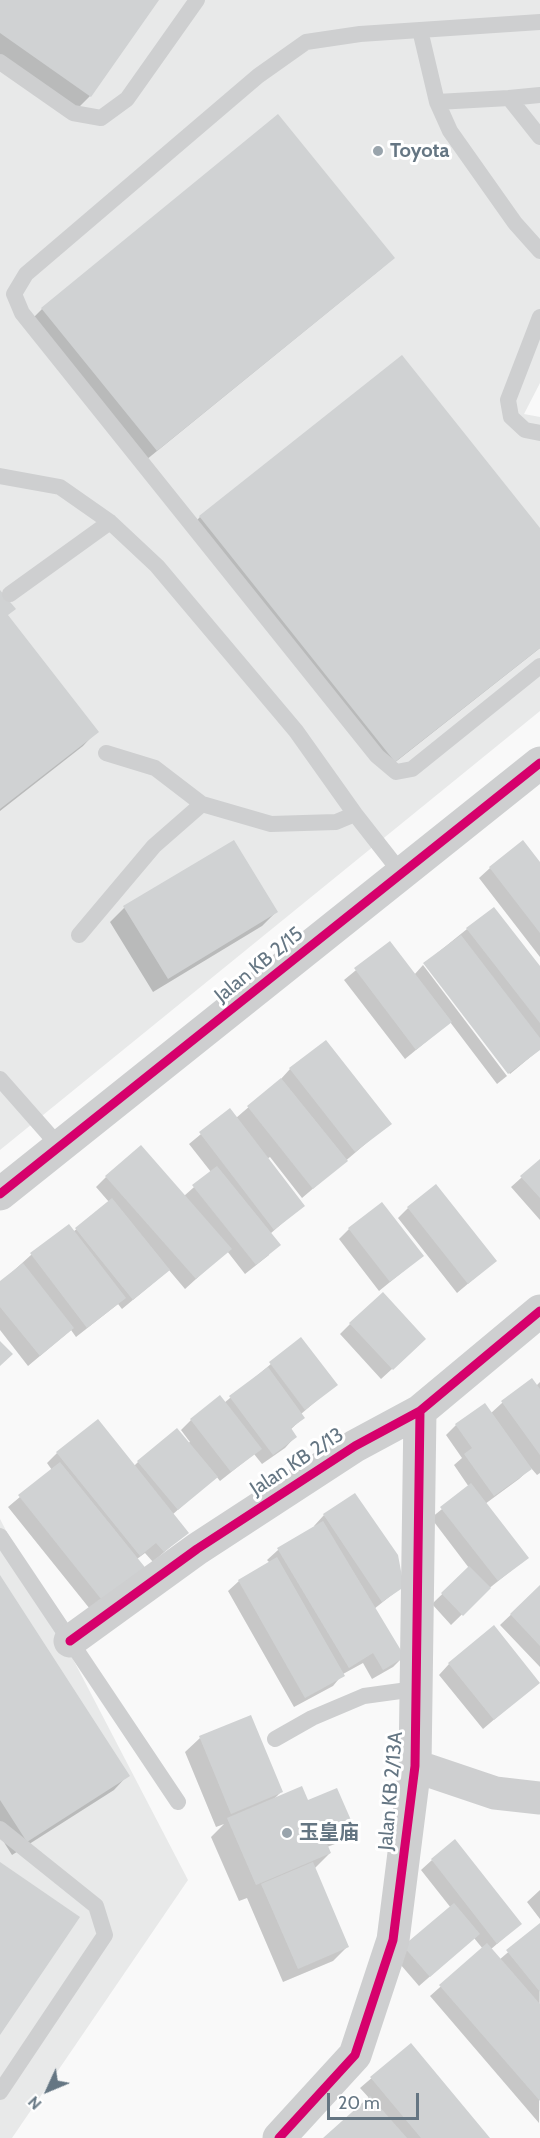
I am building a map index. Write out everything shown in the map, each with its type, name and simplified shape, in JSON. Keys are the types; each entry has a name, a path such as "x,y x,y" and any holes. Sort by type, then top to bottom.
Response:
{"street":[{"name":"Jalan KB 2/15","path":"0,1194 540,763"},
{"name":"Jalan KB 2/13","path":"70,1641 197,1549 355,1446 420,1411 540,1311"},
{"name":"Jalan KB 2/13A","path":"279,2138 355,2055 393,1940 415,1766 420,1411"},
{"path":"415,1766 495,1793 538,1799 540,1797"}],"lane":[{"path":"0,62 73,113 101,118 127,99 197,0"},
{"path":"540,22 360,34 306,42 258,76 26,274 14,294 22,313 377,756 396,772 412,769 540,666"},
{"path":"420,30 437,102 450,131 515,223 540,251"},
{"path":"437,102 540,95"},
{"path":"509,98 540,136"},
{"path":"540,317 507,400 511,417 525,430 540,433"},
{"path":"0,476 60,487 110,522 157,566 296,731 355,814 402,874"},
{"path":"10,594 110,522"},
{"path":"106,753 154,768 202,804 271,824 336,822 355,814"},
{"path":"79,936 154,846 202,804"},
{"path":"0,1079 59,1146"},
{"path":"0,1536 177,1802"},
{"path":"275,1739 312,1718 364,1696 415,1689"},
{"path":"0,1829 96,1905 105,1935 0,2092"}],"shaded area":[{"path":"0,0 540,0 540,383 524,414 540,417 540,711 0,1150"},
{"path":"0,1519 188,1880 12,2138 0,2138"}],"building":[{"path":"0,0 159,0 91,97 0,33"},
{"path":"278,114 395,258 157,451 41,308"},
{"path":"402,355 540,528 540,648 395,762 199,516"},
{"path":"0,590 16,609 8,615 99,732 0,809"},
{"path":"234,840 278,912 168,979 123,906"},
{"path":"523,840 540,862 540,933 489,867"},
{"path":"494,907 540,966 540,1023 466,928"},
{"path":"461,935 540,1038 540,1050 508,1074 423,963"},
{"path":"390,941 452,1022 416,1050 354,968"},
{"path":"326,1040 392,1124 355,1152 289,1068"},
{"path":"281,1078 348,1161 313,1189 247,1106"},
{"path":"230,1108 305,1206 274,1230 199,1132"},
{"path":"141,1145 232,1249 196,1279 105,1176"},
{"path":"540,1159 540,1198 520,1176"},
{"path":"217,1166 281,1245 256,1265 192,1185"},
{"path":"436,1184 497,1261 468,1284 407,1207"},
{"path":"112,1198 170,1270 133,1300 75,1228"},
{"path":"382,1202 424,1256 390,1282 348,1228"},
{"path":"69,1224 126,1298 87,1328 30,1253"},
{"path":"23,1263 74,1328 40,1356 0,1307 0,1281"},
{"path":"383,1292 426,1339 393,1370 349,1323"},
{"path":"301,1337 338,1385 305,1410 269,1362"},
{"path":"0,1341 13,1354 0,1366"},
{"path":"268,1367 305,1418 291,1428 297,1437 273,1455 229,1396"},
{"path":"532,1378 540,1389 540,1455 501,1401"},
{"path":"220,1395 262,1449 231,1472 190,1419"},
{"path":"485,1403 532,1469 494,1496 464,1454 472,1448 455,1424"},
{"path":"98,1419 189,1533 164,1552 156,1543 140,1556 56,1452"},
{"path":"177,1428 218,1477 178,1510 137,1461"},
{"path":"60,1462 152,1576 109,1609 18,1495"},
{"path":"471,1483 529,1558 498,1581 440,1507"},
{"path":"355,1493 398,1555 404,1587 382,1602 323,1514"},
{"path":"323,1521 405,1657 383,1670 373,1653 349,1668 277,1548"},
{"path":"277,1557 345,1676 305,1698 238,1580"},
{"path":"469,1566 491,1588 463,1616 441,1593"},
{"path":"0,1575 130,1776 27,1842 0,1800"},
{"path":"540,1585 540,1646 510,1614"},
{"path":"494,1625 540,1683 494,1720 448,1663"},
{"path":"251,1715 283,1792 231,1814 199,1736"},
{"name":"玉皇庙","path":"302,1786 308,1800 337,1788 354,1827 325,1839 331,1853 256,1885 227,1818"},
{"path":"455,1839 522,1924 497,1944 431,1859"},
{"path":"0,1862 80,1917 0,2035"},
{"path":"313,1862 349,1947 298,1969 261,1884"},
{"path":"454,1903 480,1934 430,1977 403,1946"},
{"path":"540,1923 540,1992 506,1950"},
{"path":"487,1943 540,2004 540,2101 439,1985"},
{"path":"411,2043 490,2138 421,2138 370,2077"},
{"path":"370,2096 407,2138 323,2138"}],"cycle path":[{"path":"0,1194 540,763"},
{"path":"70,1641 197,1549 355,1446 420,1411 540,1311"},
{"path":"279,2138 355,2055 393,1940 415,1766 420,1411"}],"place":[{"name":"Toyota","path":"378,151"},
{"name":"玉皇庙","path":"287,1833"}]}
